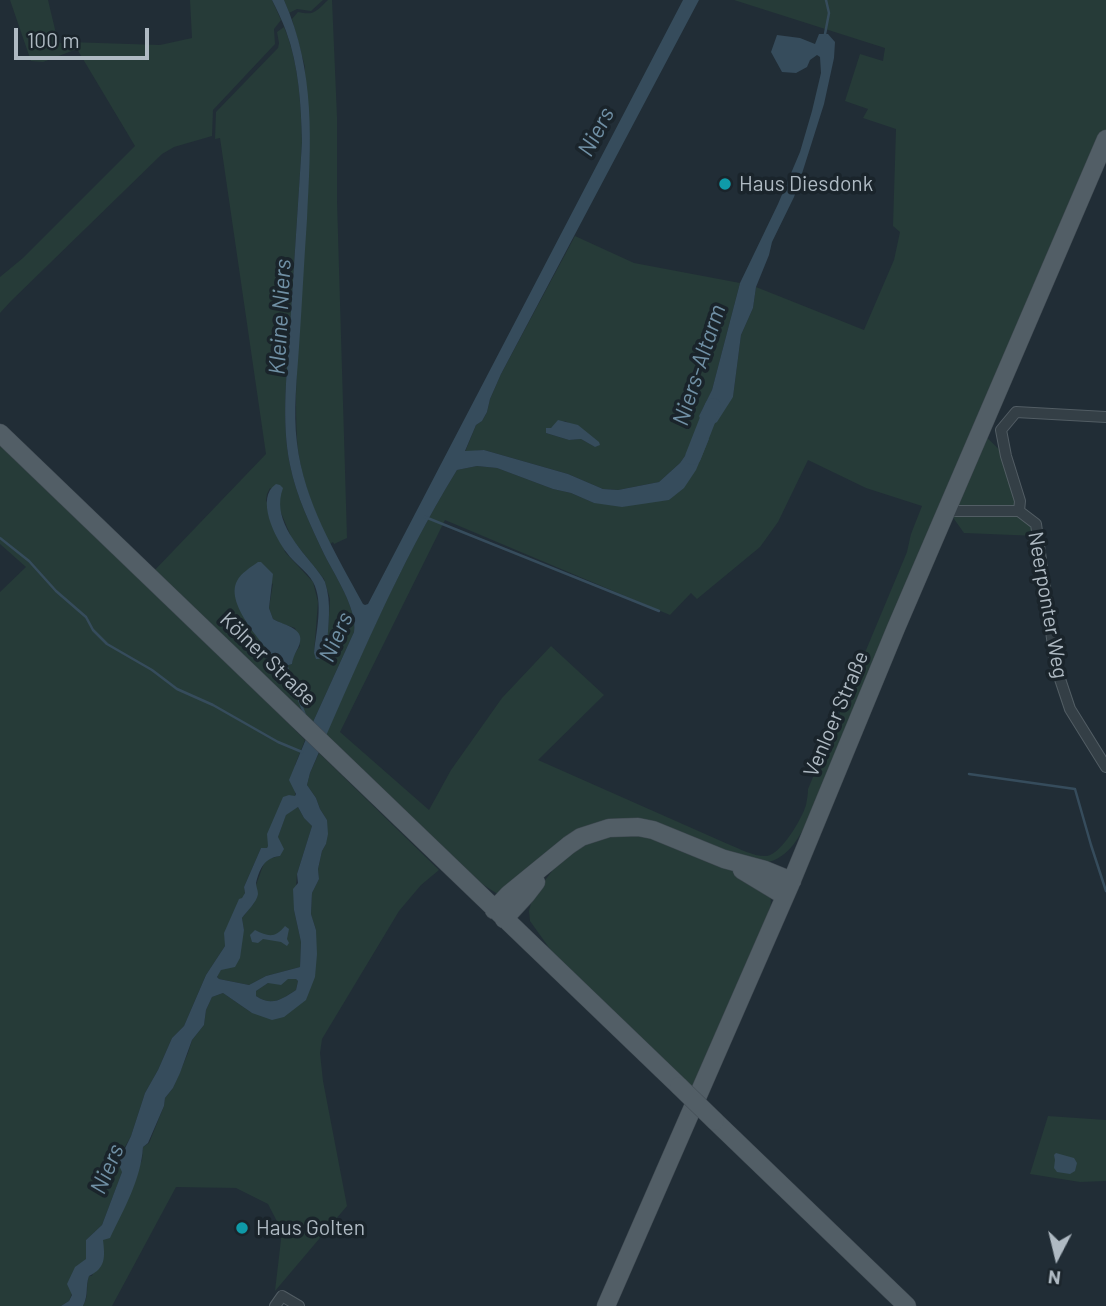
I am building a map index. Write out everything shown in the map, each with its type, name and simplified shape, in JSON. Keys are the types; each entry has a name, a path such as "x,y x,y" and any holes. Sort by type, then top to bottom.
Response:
{"main road":[{"name":"Venloer Straße","path":"606,1306 805,849 896,628 1106,139"},
{"name":"Kölner Straße","path":"0,433 907,1306"},
{"path":"499,914 509,894 558,854 581,837 609,828 653,831 788,888"},
{"path":"765,870 805,849"},
{"path":"499,914 526,895 558,854"},
{"path":"724,859 765,870 788,888"},
{"path":"526,895 524,920 537,951"}],"street":[{"path":"1019,511 1020,501 1001,430 1016,412 1106,417"},
{"name":"Neerponter Weg","path":"947,509 1019,511 1036,524 1056,667 1070,709 1106,767"},
{"path":"275,1306 282,1296 299,1306"}],"green space":[{"path":"10,0 48,0 58,42 74,48 68,42 160,45 192,38 190,0 272,0 281,20 274,29 275,44 213,110 212,136 174,147 162,154 0,313 0,277 23,258 135,146 77,49 43,62 31,61"},
{"path":"284,0 323,0 311,11 297,9 289,13"},
{"path":"328,0 332,0 337,117 347,538 334,544 330,544 324,532 304,479 298,452 296,411 305,67 292,19 298,12 315,12"},
{"path":"734,0 1106,0 1106,138 813,811 788,850 782,856 765,863 623,821 501,893 496,893 479,882 326,734 371,633 420,534 457,470 477,466 497,468 594,503 669,500 702,454 709,439 699,436 680,463 659,482 618,490 603,489 568,474 484,450 465,452 476,425 487,412 501,374 575,236 634,263 740,283 712,390 699,416 733,397 741,335 753,308 756,287 864,330 894,260 900,232 893,226 896,129 863,118 868,109 845,101 860,54 883,61 885,48","holes":["565,421 578,425 595,447 581,439 569,440 546,433 546,429","808,460 866,488 922,506 907,552 808,789 804,811 796,827 773,854 762,856 743,851 538,760 604,695 551,646 502,698 451,770 429,810 340,732 445,520 670,615 691,593 697,599 760,547 778,522"]},
{"path":"284,27 293,55 300,98 302,142 286,379 287,448 300,499 344,592 354,623 354,632 313,722 285,695 276,691 152,573 266,454 220,138 215,139 216,112 278,48 277,32","holes":["270,488 280,496 279,508 292,539 324,579 330,599 327,647 314,653 318,602 313,582 285,552 266,500","273,583 269,608 273,619 295,628 300,646 293,656 292,664 281,667 245,620"]},
{"path":"980,431 1006,456 1019,511 1036,524 1038,536 964,533 947,509"},
{"path":"0,440 158,591 305,740 295,765 295,797 289,795 267,848 261,848 244,887 245,893 225,946 206,975 184,1026 172,1038 145,1093 131,1136 122,1152 122,1172 102,1225 86,1240 86,1259 69,1301 61,1306 0,1306 0,592 26,567 0,544"},
{"path":"319,753 439,870 421,885 399,911 322,1039 320,1053 323,1081 347,1206 275,1291 282,1231 268,1204 236,1188 176,1187 112,1306 83,1306 89,1276 92,1276 103,1240 142,1160 143,1147 149,1143 165,1098 173,1088 192,1040 204,1025 206,1010 212,997 223,993 252,1013 306,999 316,930 311,914 312,893 319,879 318,869 326,844 327,820 307,785"},
{"path":"298,807 312,826 297,874 294,910 301,942 300,967 266,976 249,985 219,979 217,976 244,930 242,918 254,903 256,885 264,863 267,859 280,856 278,837 286,814"},
{"path":"645,835 745,877 766,890 771,898 767,918 693,1089 555,956 530,921 529,911 533,896 568,854 601,836"},
{"path":"287,979 298,981 296,990 286,996 267,1001 256,996 256,991 268,983"},
{"path":"1048,1116 1106,1120 1106,1181 1080,1182 1030,1174"}],"water":[{"path":"272,0 284,0 294,27 302,54 309,108 308,191 295,419 297,443 306,486 314,506 363,604 368,604 683,0 699,0 501,374 487,412 476,425 465,451 484,450 568,474 603,489 618,490 659,482 680,463 699,436 709,439 696,470 684,488 669,500 622,507 594,503 497,468 477,466 457,470 396,581 310,773 307,785 327,820 328,834 318,869 319,879 312,893 311,914 316,930 317,954 315,977 306,1000 284,1017 272,1020 252,1013 223,993 212,997 206,1010 204,1025 192,1040 148,1143 143,1147 139,1171 126,1205 110,1238 103,1240 103,1261 99,1269 89,1276 83,1306 61,1306 69,1301 72,1295 67,1284 75,1267 86,1259 86,1240 102,1225 122,1172 118,1163 131,1136 145,1093 172,1038 184,1026 206,975 225,946 224,933 239,899 245,893 244,887 261,848 268,846 267,834 283,797 296,794 289,780 354,632 349,603 300,499 287,448 286,379 302,142 297,72 286,31","holes":["298,807 312,826 297,874 298,883 293,889 294,910 301,942 300,967 266,976 249,985 219,979 217,977 221,970 235,967 240,958 244,930 242,918 257,897 256,883 259,873 266,861 280,856 284,849 278,837 286,815","288,979 298,981 296,990 286,996 272,1001 256,996 256,991 268,983 281,985"]},
{"path":"819,34 828,34 835,42 824,104 794,197 772,242 756,287 753,308 741,335 733,397 717,422 710,426 702,423 699,416 712,390 740,283 800,152 821,73 820,57 817,55 810,60 807,67 796,73 782,72 771,52 777,35 800,38 815,44"},
{"path":"558,420 578,425 600,445 595,447 581,439 569,440 546,433 546,428 551,428"},
{"path":"276,484 283,488 280,499 287,529 325,582 327,590 327,647 325,654 319,659 316,659 314,653 318,617 316,590 310,578 282,546 269,518 267,499"},
{"path":"258,562 273,574 269,608 273,619 294,629 300,636 292,664 282,667 249,626 236,602 237,581"},
{"path":"285,926 289,929 287,946 281,942 263,939 258,943 252,942 250,935 255,930 272,935"},
{"path":"1056,1153 1074,1158 1077,1163 1075,1171 1070,1174 1057,1172 1054,1168"}],"waterway":[{"path":"825,34 829,13 826,0"},
{"name":"Niers-Altarm","path":"693,457 713,406"},
{"path":"425,517 659,611"},
{"path":"0,538 29,561 56,591 86,617 93,630 107,644 152,670 177,689 302,752"},
{"path":"286,665 306,718"},
{"path":"969,774 1075,789 1106,891"}],"place":[{"name":"Haus Diesdonk","path":"725,184"},
{"name":"Haus Golten","path":"242,1228"}],"water label":[{"name":"Niers","path":"596,132"},
{"name":"Kleine Niers","path":"280,317"},
{"name":"Niers","path":"336,637"},
{"name":"Niers","path":"107,1169"}]}
